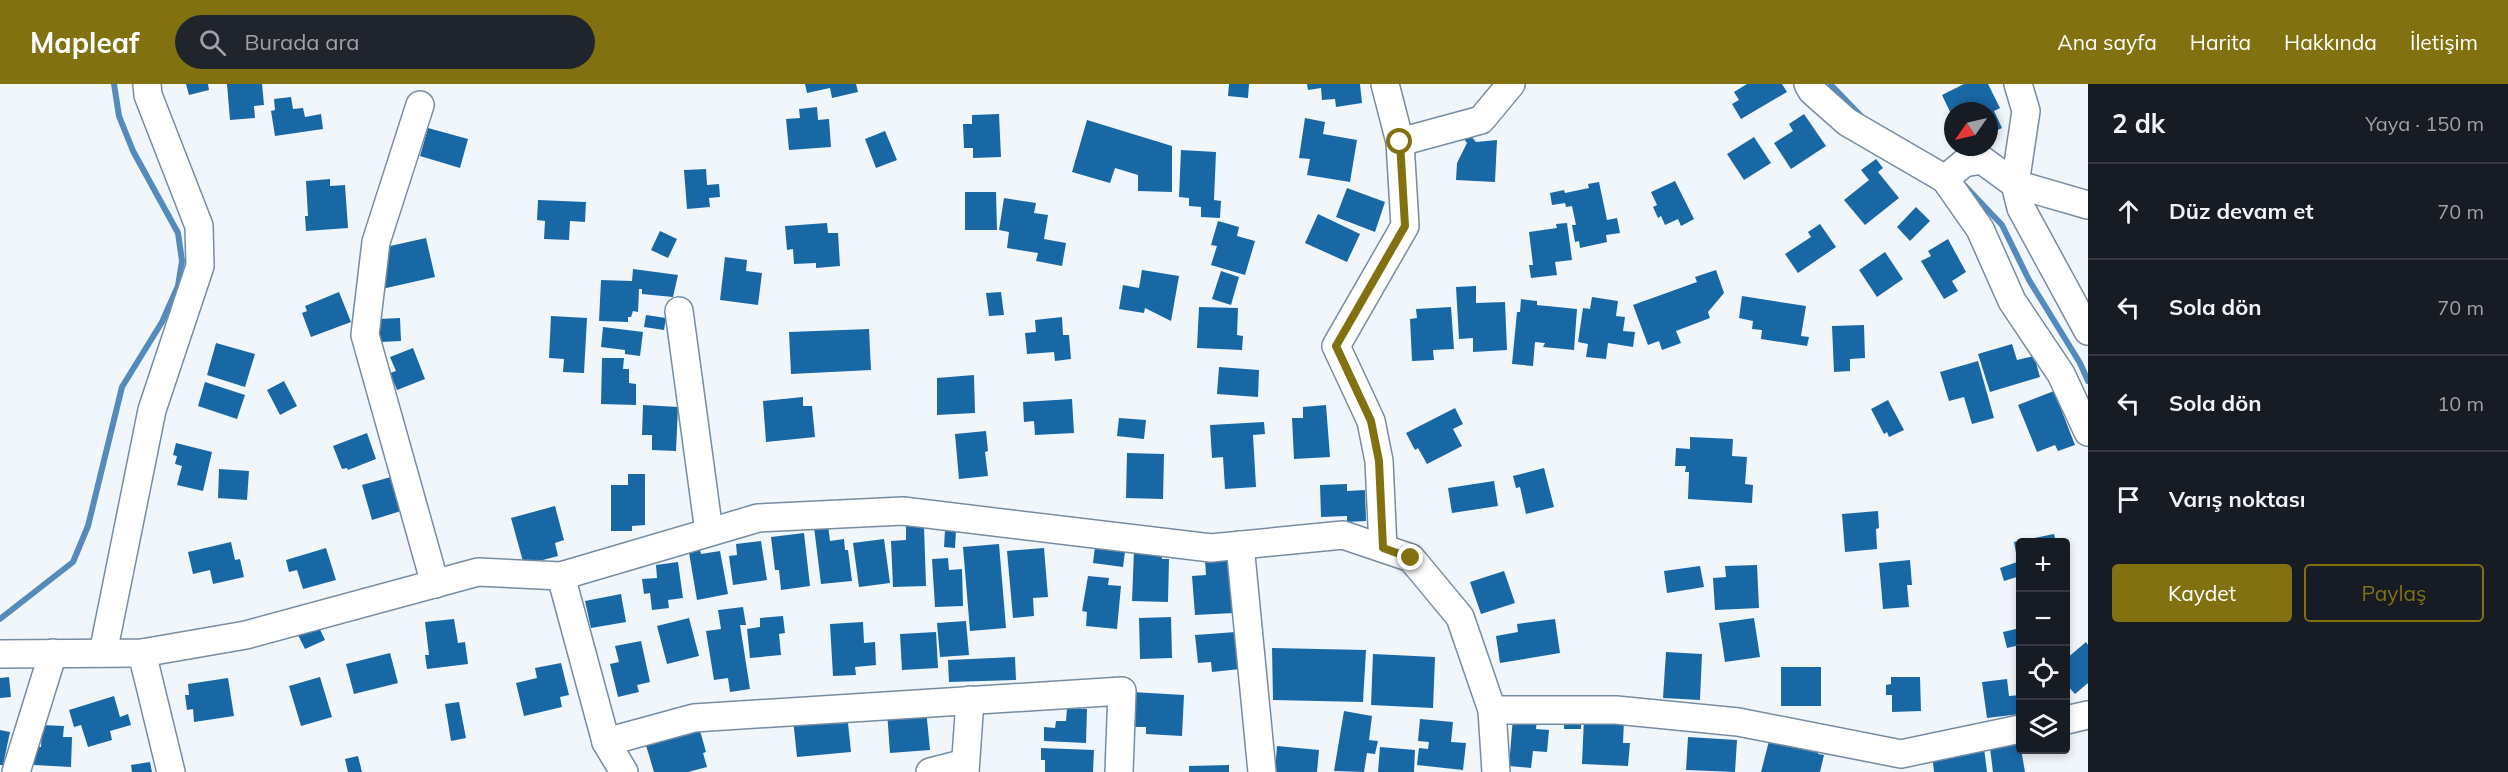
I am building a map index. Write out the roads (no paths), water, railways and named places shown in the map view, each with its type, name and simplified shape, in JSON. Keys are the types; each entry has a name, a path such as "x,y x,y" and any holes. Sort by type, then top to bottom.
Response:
{"street":[{"path":"103,653 152,410 200,266 199,226 148,96 147,84"},
{"path":"1383,548 1379,461 1371,421 1336,346 1405,226 1400,142 1385,84"},
{"path":"1400,142 1481,120 1511,84"},
{"path":"1808,84 1812,91 1847,122 1950,175 1980,229 2012,301 2061,374 2088,432"},
{"path":"2018,84 2026,111 2015,184 2021,208 2088,331"},
{"path":"420,105 376,242 365,335 435,584"},
{"path":"1950,175 1964,163 1982,160 2015,184 2088,205"},
{"path":"679,311 709,532"},
{"path":"0,654 142,653 246,635 478,572 561,576 758,518 903,511 1211,548 1343,534 1411,558 1460,617 1492,710 1497,772"},
{"path":"1240,545 1262,772"},
{"path":"561,576 606,742 624,772"},
{"path":"142,653 171,772"},
{"path":"16,772 53,654"},
{"path":"606,742 694,718 1122,691 1119,772"},
{"path":"930,772 965,768 969,700"},
{"path":"1492,710 1616,710 1738,722 1901,754 2016,730"},
{"path":"2070,719 2088,715"}],"waterway":[{"path":"0,619 73,562 88,526 122,387 162,322 178,286 182,261 178,233 133,151 119,116 114,84"},
{"path":"1831,85 1862,117"},
{"path":"1965,186 2002,225 2029,280 2080,363 2088,381"}]}
